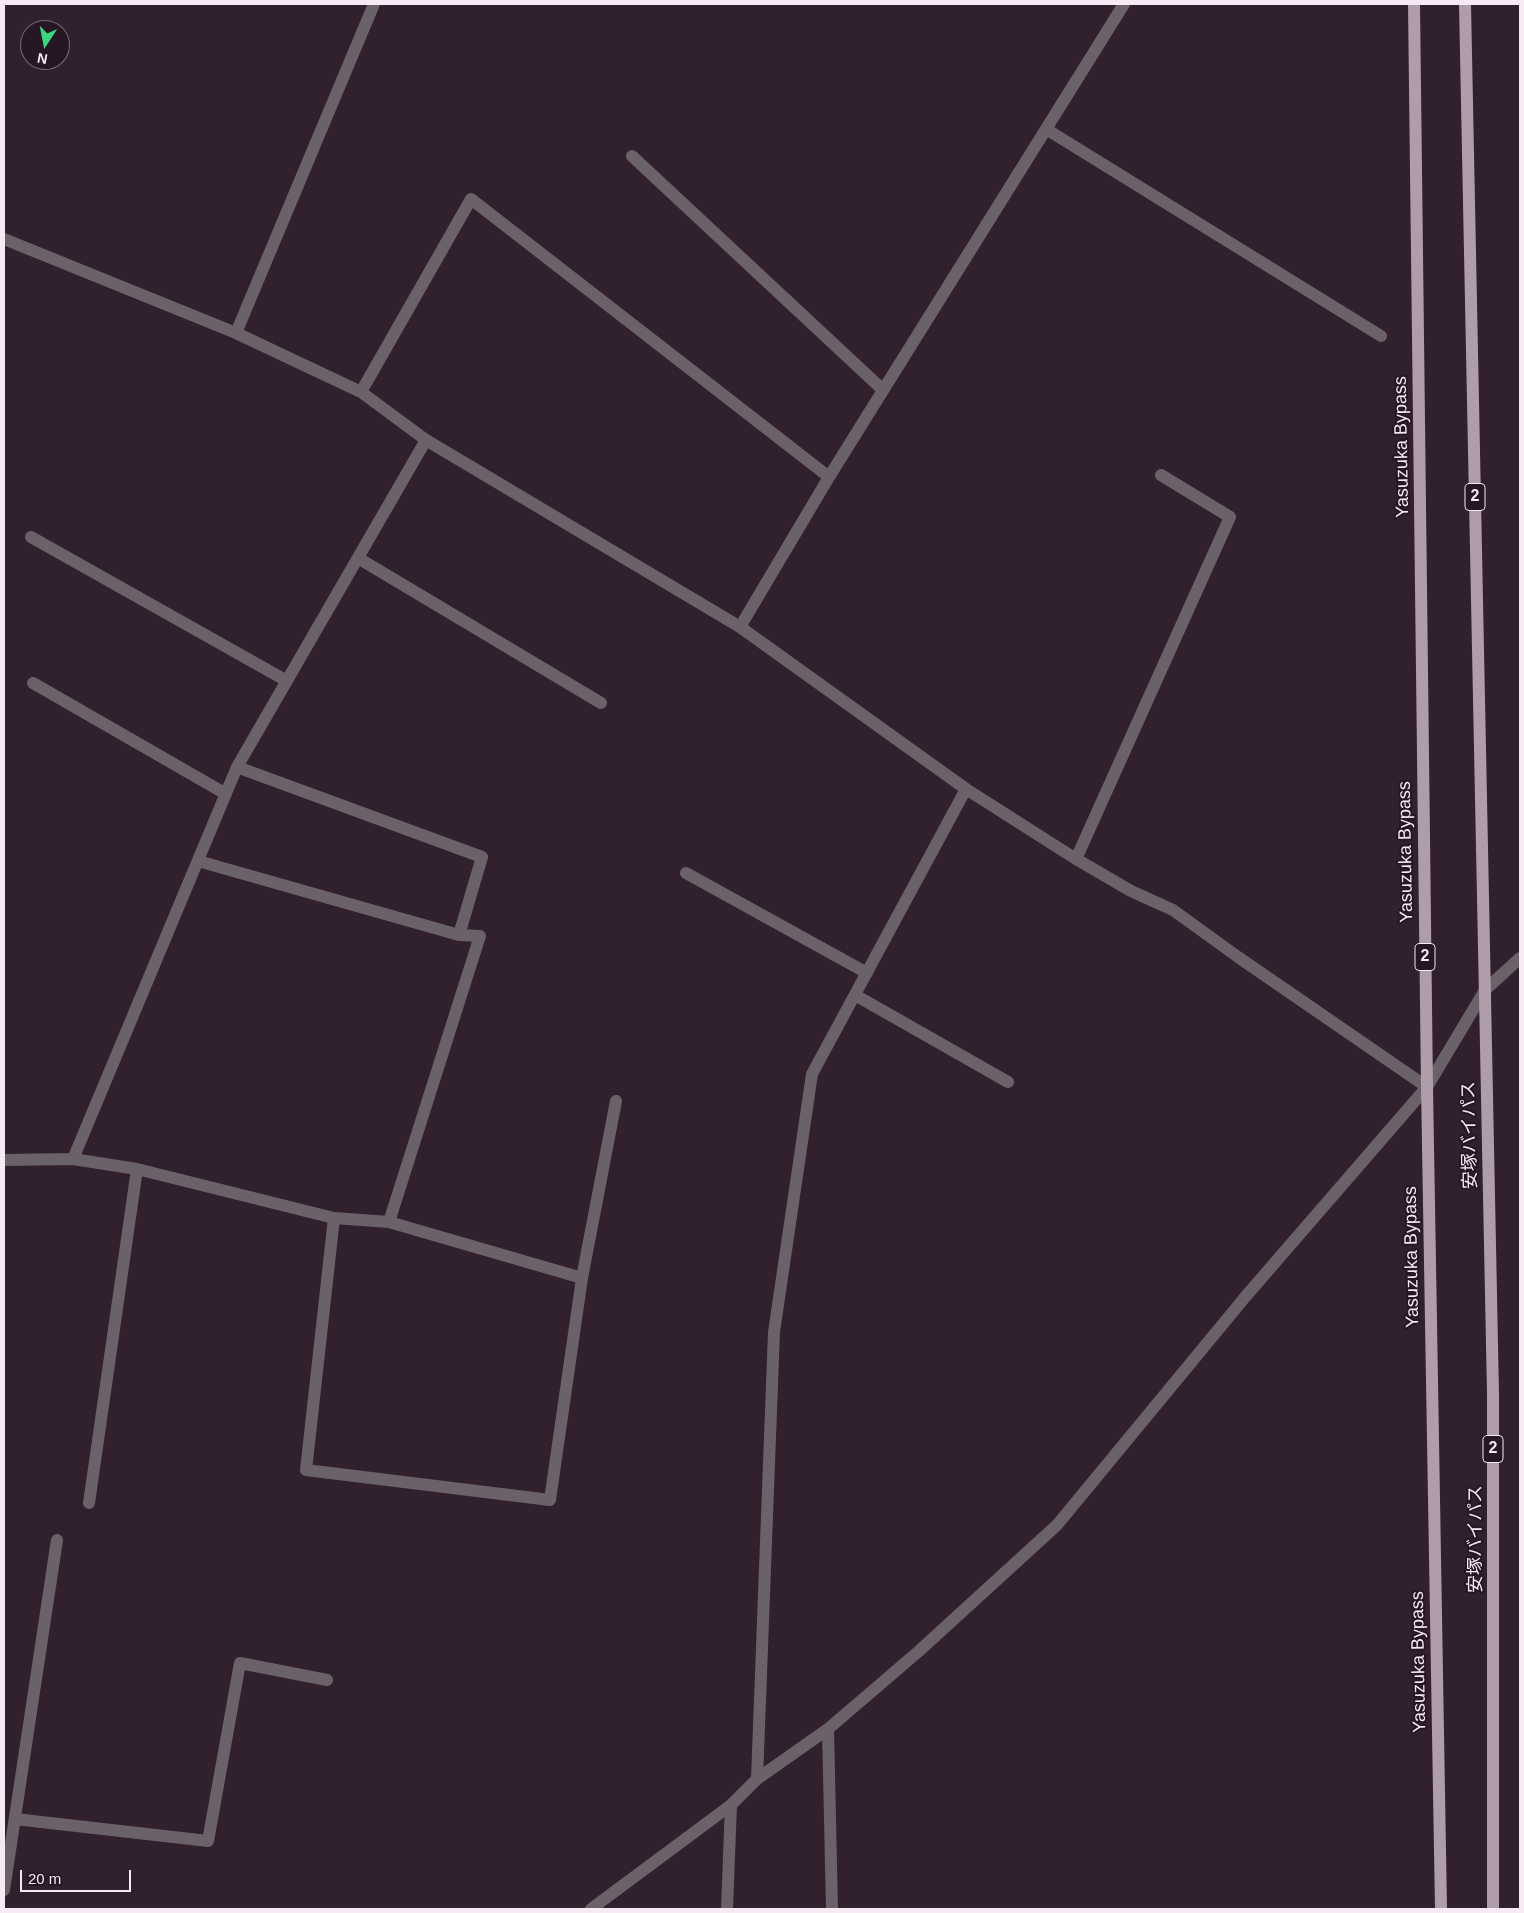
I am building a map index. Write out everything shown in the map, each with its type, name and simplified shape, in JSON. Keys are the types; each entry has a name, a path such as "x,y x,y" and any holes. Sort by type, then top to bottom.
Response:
{"main road":[{"name":"Yasuzuka Bypass","path":"1414,4 1426,1087 1441,1909"},
{"name":"2","path":"1465,4 1485,990"},
{"name":"安塚バイパス","path":"1485,990 1493,1394 1493,1909"}],"street":[{"path":"236,333 374,4"},
{"path":"740,627 829,477 1124,4"},
{"path":"1046,129 1381,336"},
{"path":"632,156 883,390"},
{"path":"361,392 471,199 829,477"},
{"path":"4,239 236,333 361,392 426,440 740,627 966,789 1076,859 1131,891 1173,910 1426,1087"},
{"path":"73,1159 237,767 426,440"},
{"path":"1076,859 1230,516 1161,475"},
{"path":"31,537 287,681"},
{"path":"358,558 601,703"},
{"path":"33,684 226,794"},
{"path":"237,767 482,857 459,935"},
{"path":"757,1779 774,1332 812,1074 966,789"},
{"path":"198,861 459,935 480,936 389,1222"},
{"path":"686,873 867,973"},
{"path":"591,1909 731,1805 757,1779 828,1729 919,1651 1057,1525 1246,1296 1426,1087 1485,990 1520,958"},
{"path":"855,995 1008,1082"},
{"path":"334,1218 306,1470 550,1500 582,1278 616,1101"},
{"path":"4,1160 73,1159 137,1169 334,1218 389,1222 582,1278"},
{"path":"89,1502 137,1169"},
{"path":"4,1890 57,1540"},
{"path":"15,1819 208,1841 240,1663 327,1680"},
{"path":"828,1729 832,1909"},
{"path":"727,1909 731,1805"}]}
